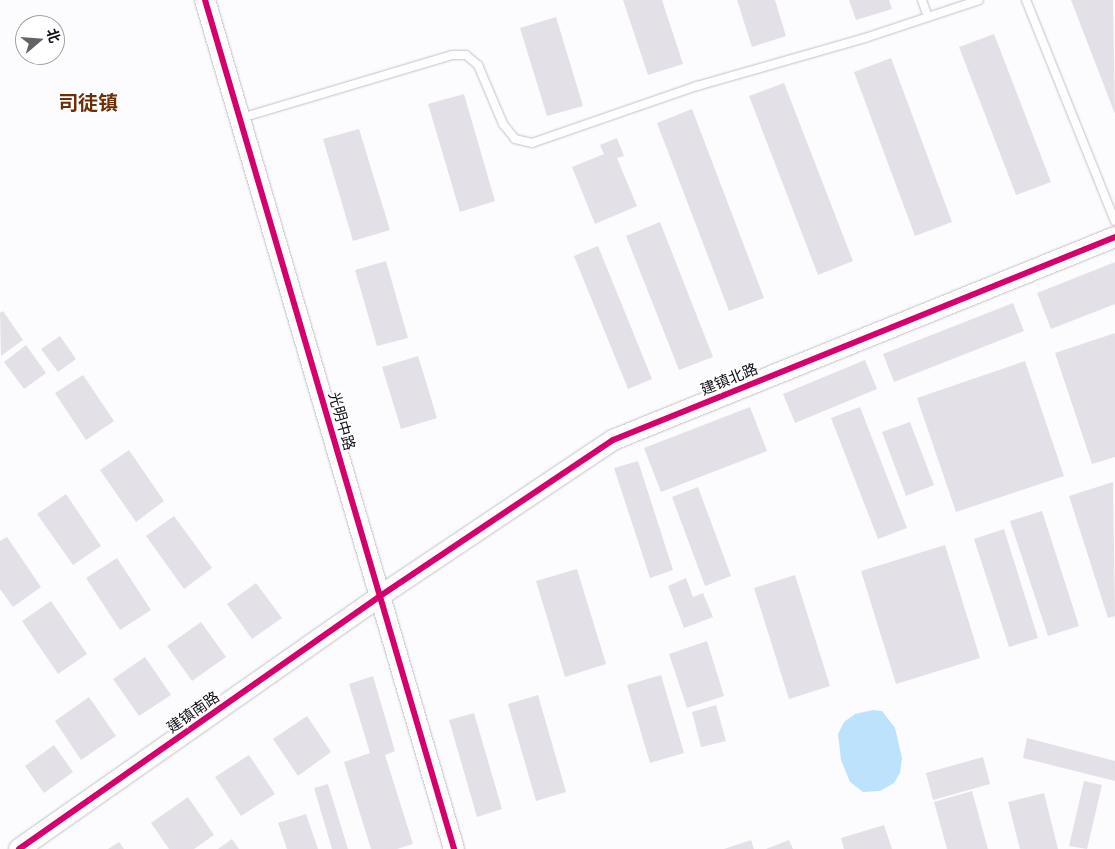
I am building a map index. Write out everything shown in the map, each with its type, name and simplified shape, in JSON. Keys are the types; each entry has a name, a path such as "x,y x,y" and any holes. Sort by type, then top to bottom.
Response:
{"street":[{"name":"光明中路","path":"205,0 454,849"},
{"name":"建镇北路","path":"380,596 613,440 1115,237"},
{"name":"建镇南路","path":"19,849 380,596"}],"lane":[{"path":"922,0 928,17"},
{"path":"239,118 452,55 466,55 478,66 503,124 515,139 532,144 697,86 979,0"},
{"path":"1026,0 1115,221"}],"water":[{"path":"873,710 882,711 895,728 902,758 900,773 894,783 880,791 863,792 850,782 841,760 838,734 844,722 855,714"}],"building":[{"path":"623,0 662,0 683,64 648,75"},
{"path":"737,0 775,0 786,36 752,47"},
{"path":"849,0 889,0 892,9 856,20"},
{"path":"1071,0 1113,0 1115,114"},
{"path":"556,17 583,106 547,116 520,28"},
{"path":"994,34 1051,182 1016,195 959,47"},
{"path":"891,58 952,222 915,236 854,72"},
{"path":"784,83 853,261 818,275 749,96"},
{"path":"464,94 495,201 460,212 428,104"},
{"path":"692,109 764,298 729,311 657,123"},
{"path":"359,129 390,230 353,241 323,139"},
{"path":"617,138 624,156 617,158 637,206 595,224 572,167 604,154 600,145"},
{"path":"660,222 713,357 679,370 626,236"},
{"path":"598,246 652,379 628,389 574,256"},
{"path":"386,261 408,338 377,346 355,270"},
{"path":"1115,262 1115,304 1051,329 1037,293"},
{"path":"1013,303 1024,331 894,382 883,354"},
{"path":"3,311 23,340 1,356 0,313"},
{"path":"1115,333 1115,457 1092,464 1055,353"},
{"path":"60,336 76,359 58,372 41,349"},
{"path":"26,345 46,373 24,389 4,362"},
{"path":"418,356 437,418 401,429 382,367"},
{"path":"865,360 877,389 795,423 783,394"},
{"path":"1025,361 1064,476 956,512 917,398"},
{"path":"83,375 114,421 86,440 55,393"},
{"path":"750,407 767,451 661,492 644,448"},
{"path":"860,407 907,528 878,539 831,418"},
{"path":"910,422 934,485 906,496 882,432"},
{"path":"129,450 164,501 136,522 100,470"},
{"path":"638,461 673,570 650,578 614,468"},
{"path":"1113,482 1115,616 1108,618 1069,496"},
{"path":"698,487 731,576 705,586 672,497"},
{"path":"66,494 101,546 73,565 37,514"},
{"path":"1042,511 1079,626 1048,636 1010,521"},
{"path":"174,516 212,568 184,589 146,536"},
{"path":"1004,529 1038,638 1009,647 974,539"},
{"path":"7,537 41,587 13,607 0,589 0,541"},
{"path":"945,545 980,658 896,684 861,571"},
{"path":"117,558 151,610 120,630 86,578"},
{"path":"577,569 606,664 565,677 536,581"},
{"path":"795,575 830,686 789,699 754,588"},
{"path":"686,578 693,597 703,593 713,617 684,628 668,586"},
{"path":"256,583 282,618 252,639 227,604"},
{"path":"51,601 87,654 58,674 22,621"},
{"path":"201,622 226,657 192,681 167,646"},
{"path":"707,641 724,696 687,708 669,654"},
{"path":"145,657 171,695 139,716 113,679"},
{"path":"661,675 684,753 650,763 627,685"},
{"path":"373,676 395,751 385,755 413,844 397,849 371,849 344,762 370,753 349,684"},
{"path":"538,695 566,792 536,801 508,704"},
{"path":"89,697 116,736 81,760 55,721"},
{"path":"716,705 726,741 701,747 692,712"},
{"path":"474,713 502,809 477,817 449,720"},
{"path":"307,716 331,752 298,776 273,739"},
{"path":"1027,738 1115,761 1115,781 1023,758"},
{"path":"54,745 73,772 44,793 25,766"},
{"path":"249,755 275,794 241,816 215,777"},
{"path":"983,757 990,784 933,800 926,773"},
{"path":"1084,781 1102,785 1087,849 1069,846"},
{"path":"328,784 348,849 332,849 314,788"},
{"path":"972,791 988,849 947,849 934,802"},
{"path":"1044,793 1058,849 1020,849 1008,802"},
{"path":"188,797 214,835 194,849 169,849 151,823"},
{"path":"306,814 318,849 287,849 278,823"},
{"path":"884,825 892,849 844,849 841,838"},
{"path":"232,839 239,849 218,849"},
{"path":"751,840 754,849 724,849"},
{"path":"789,840 793,849 766,849"},
{"path":"119,842 124,849 108,849"}],"cycle path":[{"path":"205,0 454,849"},
{"path":"19,849 380,596 613,440 1115,237"}],"district":[{"name":"司徒镇","path":"88,103"}]}
